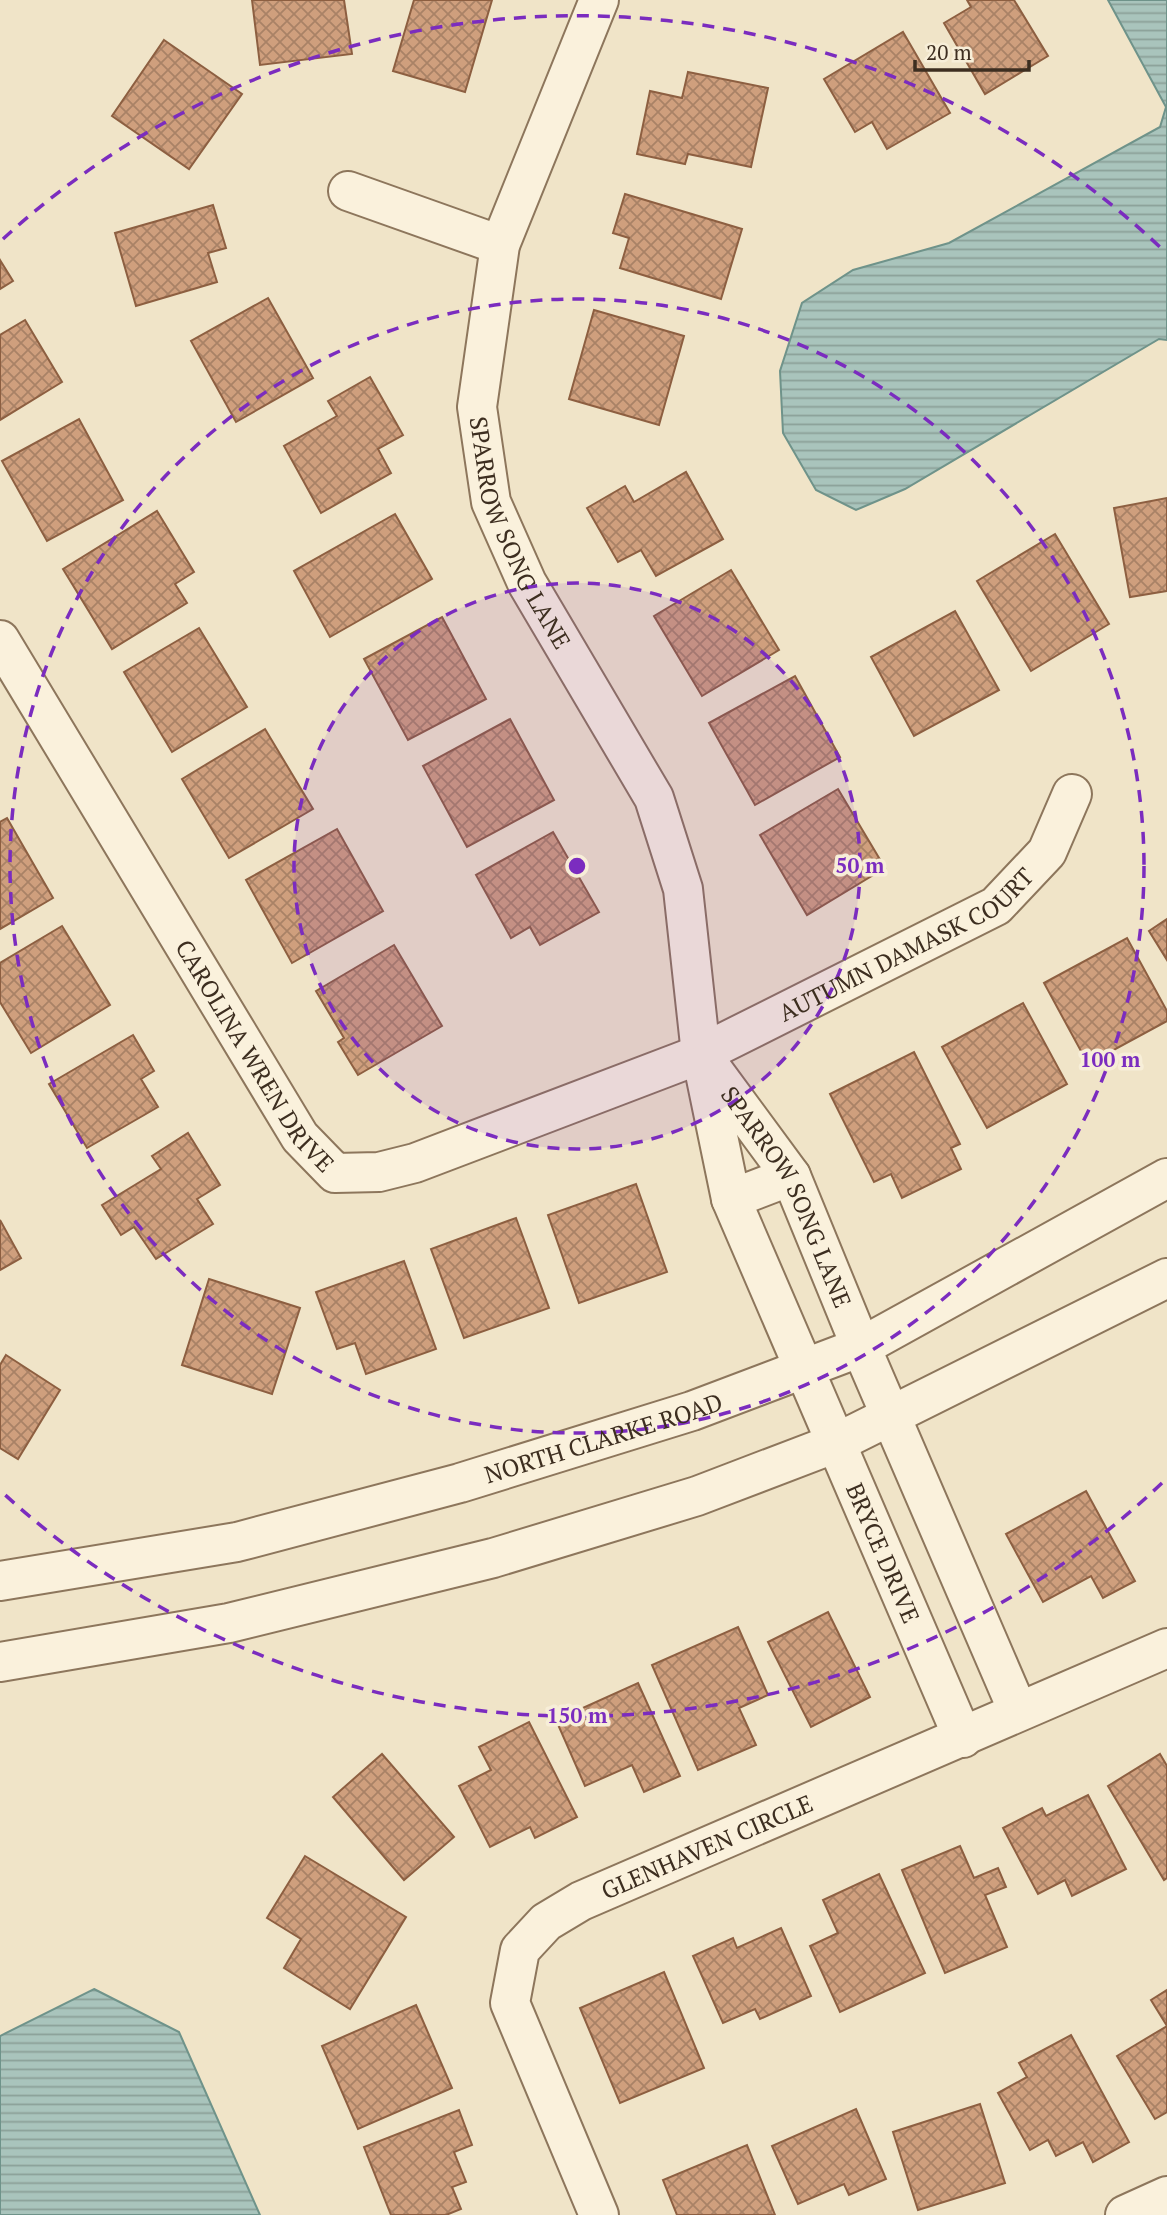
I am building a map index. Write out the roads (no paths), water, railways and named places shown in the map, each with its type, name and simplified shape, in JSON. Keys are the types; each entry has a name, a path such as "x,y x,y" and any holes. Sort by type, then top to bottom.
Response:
{"street":[{"name":"SPARROW SONG LANE","path":"598,0 500,246 477,407 491,502 527,583 654,798 683,889 701,1054 731,1199 804,1369"},
{"path":"348,191 500,246"},
{"name":"CAROLINA WREN DRIVE","path":"0,640 300,1137 335,1172 379,1172 415,1163 701,1054"},
{"name":"AUTUMN DAMASK COURT","path":"701,1054 996,906 1047,852 1072,794"},
{"name":"SPARROW SONG LANE","path":"701,1054 791,1176 861,1347"},
{"path":"731,1199 791,1176"},
{"name":"NORTH CLARKE ROAD","path":"0,1581 237,1542 460,1483 692,1411 861,1347 1167,1178"},
{"path":"0,1662 229,1623 493,1558 697,1496 836,1443 1167,1278"},
{"path":"861,1347 1018,1711"},
{"name":"BRYCE DRIVE","path":"804,1369 963,1738"},
{"name":"GLENHAVEN CIRCLE","path":"599,2215 510,2003 520,1951 546,1922 581,1900 1167,1648"},
{"path":"1125,2215 1167,2196"}],"water":[{"path":"1108,0 1167,0 1167,340 1159,339 905,489 856,510 816,490 783,433 780,371 802,303 853,270 949,243 1160,127 1166,107"},
{"path":"94,1989 179,2032 260,2215 0,2215 0,2036"}]}
